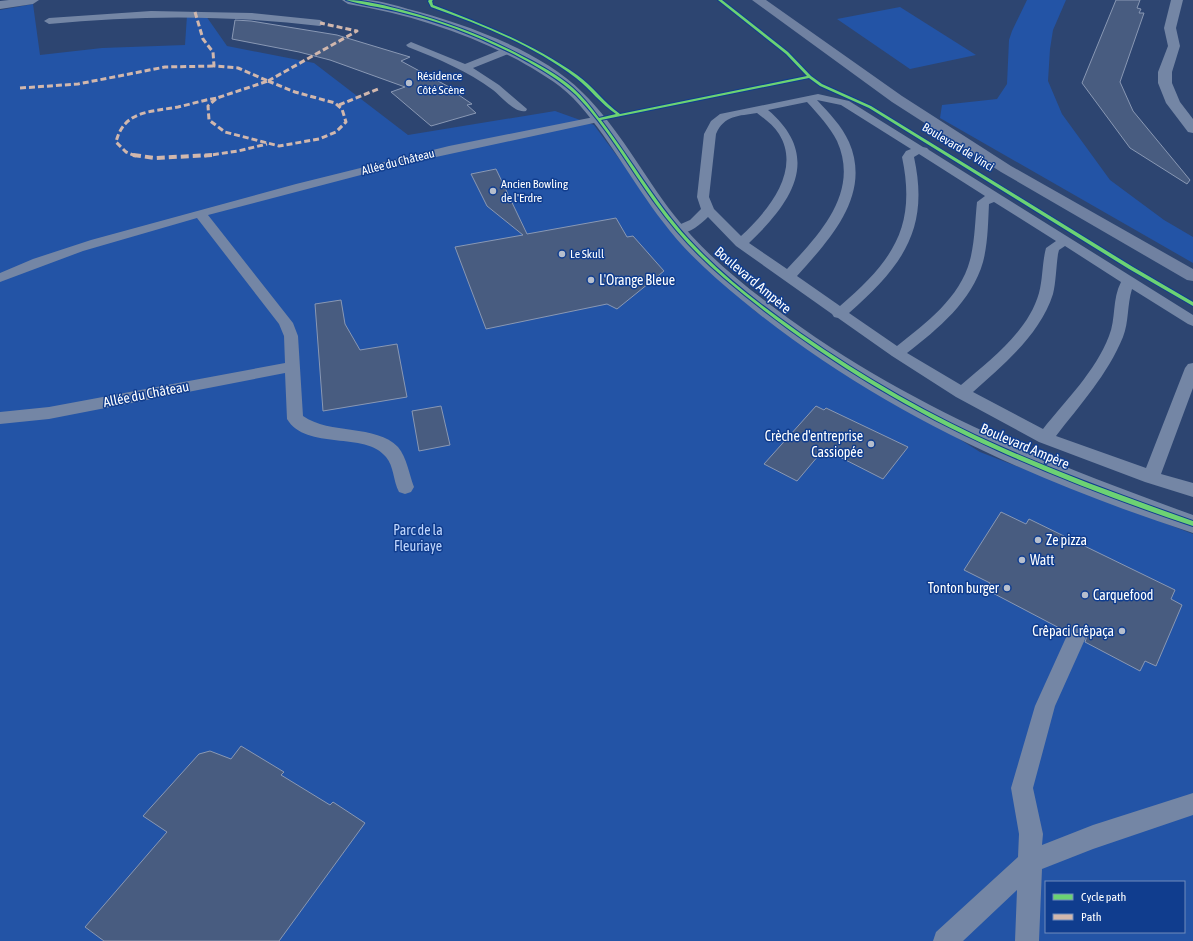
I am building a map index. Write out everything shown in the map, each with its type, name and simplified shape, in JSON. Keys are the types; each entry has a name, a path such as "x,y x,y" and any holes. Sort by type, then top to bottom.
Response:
{"main road":[{"name":"Boulevard de Vinci","path":"758,0 897,99 1000,165 1193,276"}],"street":[{"path":"0,5 33,0"},
{"name":"Boulevard Ampère","path":"348,0 403,4 422,16 473,33 509,50 548,72 583,100 599,119 679,230 724,276 762,306 839,360 911,404 970,435 1034,464 1193,524"},
{"path":"1176,0 1170,28 1174,46 1165,72 1165,83 1173,103 1193,129"}],"lane":[{"path":"49,21 132,13 208,9 320,23"},
{"path":"411,45 467,67 495,86 522,109"},
{"path":"467,67 509,50"},
{"path":"788,277 833,225 844,207 850,184 850,168 843,141 823,113 809,98"},
{"path":"1193,321 996,196 845,103 827,98 809,98 724,116 715,123 710,134 703,197 708,210 741,242 788,277 897,353 962,393 1045,438 1151,477 1193,490"},
{"path":"741,242 768,217 780,201 791,168 792,158 787,139 778,126 760,109"},
{"name":"Allée du Château","path":"0,278 39,261 99,241 200,213 427,154 494,139 599,119"},
{"path":"839,314 864,293 896,258 910,224 913,203 913,186 908,157 910,153 922,150"},
{"path":"897,353 951,306 963,288 976,262 982,229 983,202 996,196"},
{"path":"679,230 695,223 708,210"},
{"path":"200,213 286,323 291,336 291,367 295,419 301,425 313,431 381,443 392,451 405,487"},
{"path":"962,393 993,365 1026,331 1044,299 1049,282 1052,248 1066,240"},
{"path":"1045,438 1104,361 1117,336 1123,313 1125,287 1129,281"},
{"name":"Allée du Château","path":"0,418 49,413 291,367"},
{"path":"1151,477 1193,368"},
{"path":"1027,941 1031,834 1022,788 1045,706 1076,637"},
{"path":"945,941 1030,862 1094,837 1193,804"}],"green space":[{"path":"1027,0 1066,0 1053,30 1048,81 1062,114 1110,180 1164,220 1193,237 1193,263 940,118 942,105 997,99 1007,84 1009,40"},
{"name":"Parc de la Fleuriaye","path":"33,4 40,55 102,48 185,45 187,15 206,16 227,46 314,63 408,135 555,111 594,125 620,160 755,311 980,452 1193,534 1193,941 0,941 0,10"},
{"path":"900,7 976,55 910,69 837,19"}],"building":[{"path":"1116,0 1140,0 1137,8 1141,9 1139,13 1144,13 1120,82 1133,111 1190,180 1187,184 1130,148 1082,83"},
{"name":"Résidence Côté Scène","path":"235,20 251,21 337,35 410,57 401,61 451,88 450,89 472,104 467,105 476,113 431,126 391,92 405,87 330,60 299,52 232,39"},
{"path":"496,169 527,234 616,218 627,237 633,236 664,271 617,309 607,304 486,329 455,247 523,235 487,206 471,174"},
{"path":"341,300 345,324 360,350 397,344 407,397 323,411 315,304"},
{"path":"441,406 450,445 419,451 412,411"},
{"name":"Crèche d'entreprise Cassiopée","path":"816,406 824,410 826,408 908,447 883,479 824,449 797,481 764,464"},
{"name":"Carquefood","path":"1001,512 1026,524 1029,519 1175,590 1171,599 1182,605 1156,666 1145,661 1140,671 1085,642 1087,636 1084,630 1075,627 1067,632 987,590 990,583 964,570"},
{"path":"241,746 284,772 281,775 330,805 333,802 365,823 279,941 104,941 85,927 167,832 143,816 199,754 210,751 231,759"}],"marked path":[{"path":"195,12 203,39 213,52 214,66 229,66 238,68 263,78 271,82 279,86 295,92 331,101 342,109 346,122 336,132 319,139 279,146 225,132 209,120 208,106 217,98 267,82 357,31 320,23"},
{"path":"20,88 78,84 165,67 214,66"},
{"path":"339,105 378,89"},
{"path":"217,98 139,115 124,124 119,132 116,142 127,153 139,157 155,158 196,157 255,148 267,144"}],"cycle path":[{"path":"348,0 396,9 465,31 488,40 538,66 559,80 572,90 596,116 668,218 695,249 717,270 753,300 842,364 938,419 997,448 1136,504 1193,524"},
{"path":"431,0 432,6 507,37 543,55 577,77 608,107 620,115"},
{"path":"720,0 787,53 810,77 821,85 870,107 1131,268 1193,304"},
{"path":"599,119 810,77"}],"place":[{"name":"Résidence Côté Scène","path":"409,83"},
{"name":"Ancien Bowling de l'Erdre","path":"493,191"},
{"name":"Le Skull","path":"562,254"},
{"name":"L'Orange Bleue","path":"591,280"},
{"name":"Crèche d'entreprise Cassiopée","path":"871,444"},
{"name":"Ze pizza","path":"1038,540"},
{"name":"Watt","path":"1022,560"},
{"name":"Tonton burger","path":"1007,588"},
{"name":"Carquefood","path":"1085,595"},
{"name":"Crêpaci Crêpaça","path":"1122,631"}]}
